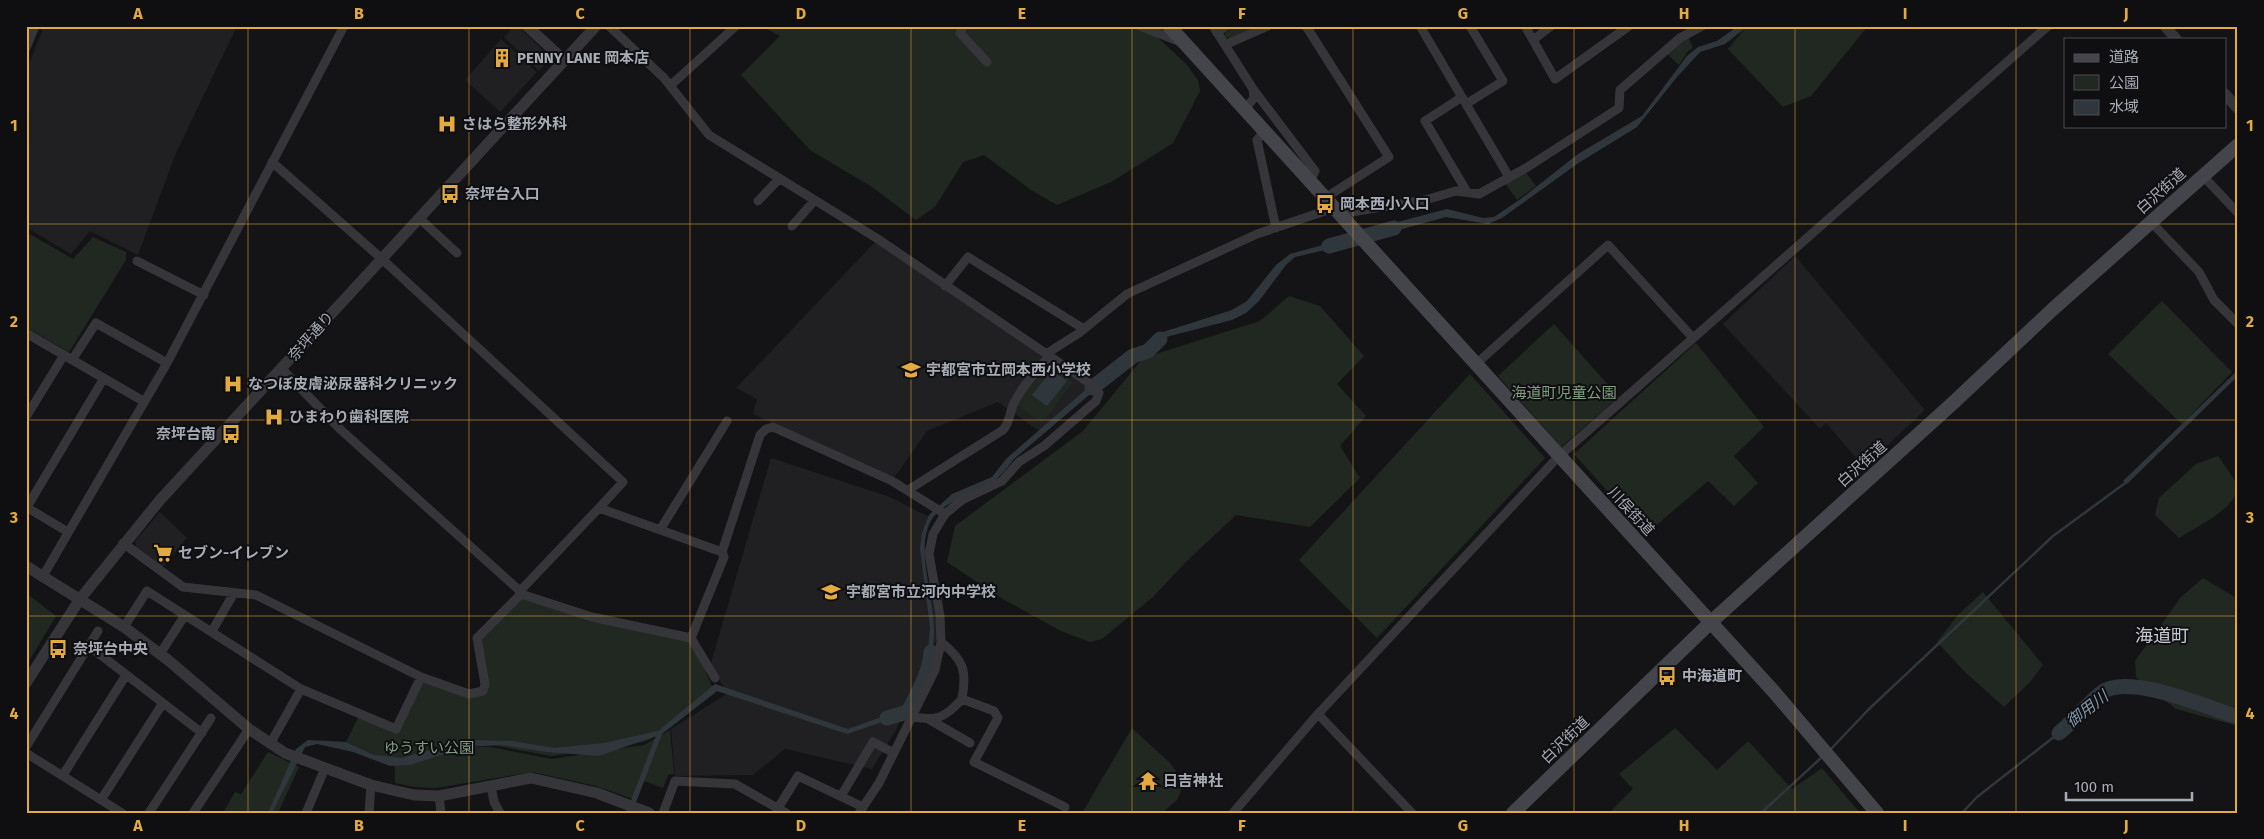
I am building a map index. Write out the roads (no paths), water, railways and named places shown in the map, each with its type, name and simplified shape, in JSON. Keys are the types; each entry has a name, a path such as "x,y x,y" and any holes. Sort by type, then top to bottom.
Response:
{"main road":[{"name":"川俣街道","path":"1170,26 1558,457 1775,693 1877,813"},
{"name":"白沢街道","path":"1514,813 1710,622 1910,443 2053,309 2238,145"}],"street":[{"path":"26,48 34,26"},
{"path":"43,576 143,401 167,363 344,26"},
{"path":"527,26 564,60"},
{"name":"奈坪通り","path":"26,683 80,599 123,543 281,368 596,26"},
{"path":"609,26 671,85 709,135 878,239 1095,387 1099,393 1096,401 1044,446 1019,462 1002,481 941,511 933,534 929,554 940,616 940,642 935,670 894,754 861,810 841,796 798,776 782,810 736,784 675,781 663,813"},
{"path":"671,85 736,26"},
{"path":"963,26 960,33 988,62"},
{"path":"1140,26 1186,44"},
{"path":"1226,26 1215,29 1253,89 1315,171 1310,182"},
{"path":"1225,45 1268,26"},
{"path":"1306,26 1389,157 1333,207"},
{"path":"1420,26 1509,177"},
{"path":"1467,192 1425,120 1503,81 1470,26"},
{"path":"1525,26 1555,79 1629,26"},
{"path":"1533,40 1551,26"},
{"path":"908,490 1003,430 1010,420 1010,411 1016,399 1048,355 1127,294 1256,234 1333,207 1425,200 1456,191 1479,194 1618,108 1620,90 1680,38 1702,26"},
{"path":"1233,813 1318,714 1558,457 2048,26"},
{"path":"2165,26 2175,38"},
{"path":"1244,109 1254,98 1253,89"},
{"path":"2226,95 2238,108"},
{"path":"1264,131 1257,140 1276,228"},
{"path":"123,543 183,588 256,595 421,677 469,694 483,691 485,684 477,638 519,596 520,591 624,482 382,259 272,162"},
{"path":"2204,176 2238,213"},
{"path":"758,202 779,179"},
{"path":"792,226 814,201"},
{"path":"419,218 457,253"},
{"path":"2151,222 2199,272 2214,300 2238,324"},
{"path":"1475,364 1608,245 1693,338"},
{"path":"945,286 968,257 1084,329"},
{"path":"137,261 204,295"},
{"path":"26,417 68,357 96,323 167,363"},
{"path":"26,333 143,401"},
{"path":"281,368 342,430 524,595 592,617 691,638 715,678"},
{"path":"68,532 27,507 104,378"},
{"path":"660,530 727,421"},
{"path":"691,638 724,557 722,552 760,435 766,429 773,427 892,481 941,511"},
{"path":"599,508 722,552"},
{"path":"26,566 124,627 270,744 296,757 371,784 414,795 439,796 531,778 597,793 649,813"},
{"path":"124,627 147,591 212,631 301,690 396,729 421,677"},
{"path":"212,631 234,593"},
{"path":"160,654 185,615"},
{"path":"26,747 98,631"},
{"path":"930,720 947,714 962,699 966,677 956,653 940,642"},
{"path":"89,646 202,733"},
{"path":"63,775 126,675"},
{"path":"270,744 301,690"},
{"path":"962,699 994,711 998,718 974,762 1065,807"},
{"path":"101,800 162,704"},
{"path":"1318,714 1412,813"},
{"path":"913,717 930,720 970,743"},
{"path":"149,813 211,718"},
{"path":"193,813 249,728"},
{"path":"841,796 873,742 894,754"},
{"path":"26,754 122,813"},
{"path":"306,813 325,768"},
{"path":"369,813 371,784"},
{"path":"491,786 494,802 500,813"},
{"path":"439,796 441,813"}],"water":[{"path":"1738,26 1748,26 1725,44 1700,52 1677,77 1637,127 1577,164 1502,218 1488,224 1446,217 1377,236 1371,229 1447,209 1483,218 1494,217 1522,198 1578,154 1642,116 1687,56 1698,47 1717,41"},
{"path":"1348,238 1351,244 1295,257 1286,265 1259,301 1246,313 1232,320 1166,337 1148,353 1143,348 1163,332 1232,310 1247,301 1276,265 1290,254"},
{"path":"1052,370 1067,381 1047,406 1032,395"},
{"path":"2238,370 2238,376 2127,484 2123,481"},
{"path":"1106,372 1109,378 1014,459 994,481 944,507 932,519 927,530 925,559 933,620 933,643 928,664 906,714 847,734 717,691 662,734 632,813 626,813 656,736 599,756 547,752 502,745 466,747 410,765 390,766 353,752 317,744 305,747 272,813 268,813 296,749 308,740 346,742 374,755 402,758 465,740 512,741 554,748 604,743 658,731 715,684 848,729 904,709 927,664 930,627 920,548 922,533 929,515 952,494 992,477 1006,459"}],"waterway":[{"path":"1329,246 1394,228"},
{"path":"1092,388 1133,356 1148,351 1160,339"},
{"path":"1830,750 1868,710 2053,536 2128,481"},
{"path":"887,718 908,712 926,675 931,652"},
{"name":"御用川","path":"2059,733 2101,693 2113,688 2148,689 2189,700 2238,717"},
{"name":"御用川","path":"1962,813 1977,797 2059,733"},
{"path":"1761,813 1822,757"}],"place":[{"name":"PENNY LANE 岡本店","path":"502,58"},
{"name":"さはら整形外科","path":"447,124"},
{"name":"奈坪台入口","path":"450,194"},
{"name":"岡本西小入口","path":"1325,204"},
{"name":"宇都宮市立岡本西小学校","path":"911,370"},
{"name":"なつぼ皮膚泌尿器科クリニック","path":"233,384"},
{"name":"ひまわり歯科医院","path":"274,417"},
{"name":"奈坪台南","path":"231,434"},
{"name":"セブン-イレブン","path":"163,553"},
{"name":"宇都宮市立河内中学校","path":"831,592"},
{"name":"奈坪台中央","path":"58,649"},
{"name":"中海道町","path":"1667,676"},
{"name":"日吉神社","path":"1148,781"}],"district":[{"name":"海道町","path":"2162,636"}],"park label":[{"name":"海道町児童公園","path":"1564,393"},
{"name":"ゆうすい公園","path":"429,748"}]}
